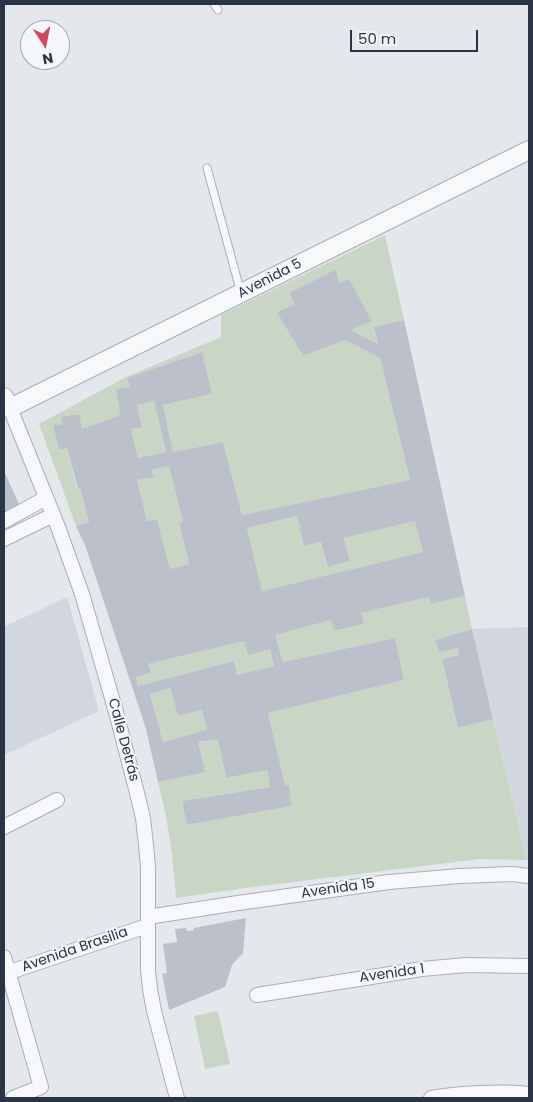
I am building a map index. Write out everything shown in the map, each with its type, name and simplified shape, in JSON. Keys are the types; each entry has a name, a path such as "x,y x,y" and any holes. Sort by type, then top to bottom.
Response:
{"street":[{"name":"Avenida 5","path":"7,402 241,293 529,150"},
{"name":"Calle Detrás","path":"7,402 53,515 85,603 137,793 148,867 148,970 150,989 177,1098"},
{"path":"4,521 46,498"},
{"path":"4,539 53,515"},
{"path":"4,828 57,800"},
{"name":"Avenida 15","path":"148,921 238,903 388,882 460,876 512,874 529,876"},
{"name":"Avenida Brasilia","path":"6,974 148,921"},
{"path":"4,957 6,974 41,1088 13,1098"},
{"name":"Avenida 1","path":"257,995 422,969 466,965 529,966"},
{"path":"431,1098 448,1095 488,1093 529,1094"}],"lane":[{"path":"207,168 241,293"}],"shaded area":[{"path":"67,597 99,711 4,755 4,627"},
{"path":"529,627 529,860 527,860 472,629"}],"green space":[{"path":"385,235 404,320 374,327 378,344 351,330 371,321 349,279 340,283 334,271 289,293 295,304 278,312 303,356 345,340 380,358 410,480 242,515 223,442 173,452 163,405 212,394 201,352 128,378 130,387 116,389 120,415 82,429 78,414 62,417 63,424 53,425 59,450 67,448 77,489 80,488 89,522 76,526 39,424 126,377 221,337 221,315"},
{"path":"154,401 166,452 138,458 131,429 142,427 137,405"},
{"path":"169,466 183,522 179,524 189,564 170,569 157,519 147,521 137,480 153,477 151,470"},
{"path":"297,516 304,546 321,542 328,567 350,561 344,538 415,521 423,552 262,591 247,528"},
{"path":"465,596 472,629 435,640 439,652 458,648 459,655 442,659 458,728 493,719 527,860 480,859 176,898 172,854 158,782 198,742 218,739 226,778 267,770 270,787 182,801 187,825 292,806 289,785 285,785 268,713 404,680 395,638 283,662 275,635 331,620 335,631 364,624 361,613 428,597 431,604"},
{"path":"244,641 270,649 274,666 237,675 234,661 138,686 136,677 151,673 148,664"},
{"path":"170,688 178,716 202,710 207,730 163,742 150,694"},
{"path":"218,1011 230,1064 205,1069 194,1016"}],"building":[{"path":"335,270 340,283 349,279 372,321 351,330 378,344 374,327 404,320 465,596 431,604 428,597 361,613 364,624 334,631 331,620 275,635 283,662 395,638 404,680 268,713 285,785 289,785 292,806 187,825 182,801 270,787 267,770 226,778 218,739 198,742 205,772 158,782 146,729 85,545 76,526 89,522 80,488 78,489 67,448 59,450 53,425 63,424 61,417 79,414 82,429 120,415 116,389 130,387 127,378 202,352 212,394 163,405 173,452 223,442 242,515 410,480 380,358 345,340 303,356 277,312 295,304 289,293","holes":["154,401 166,452 138,458 131,429 142,427 137,405","169,466 183,522 179,523 189,564 170,569 157,519 147,521 137,480 154,477 151,470","297,516 304,546 321,542 328,567 350,561 344,538 415,521 423,552 262,591 247,528","244,641 248,655 270,649 274,666 237,675 234,661 138,686 136,677 151,673 148,664","170,688 178,716 202,710 207,730 163,742 150,694"]},
{"path":"4,471 19,504 4,513"},
{"path":"472,629 493,719 458,728 442,659 459,655 458,648 439,652 435,640"},
{"path":"246,918 243,953 232,965 225,987 169,1010 162,974 167,973 163,944 177,942 175,929 186,928 187,931 194,930 194,928"}]}
